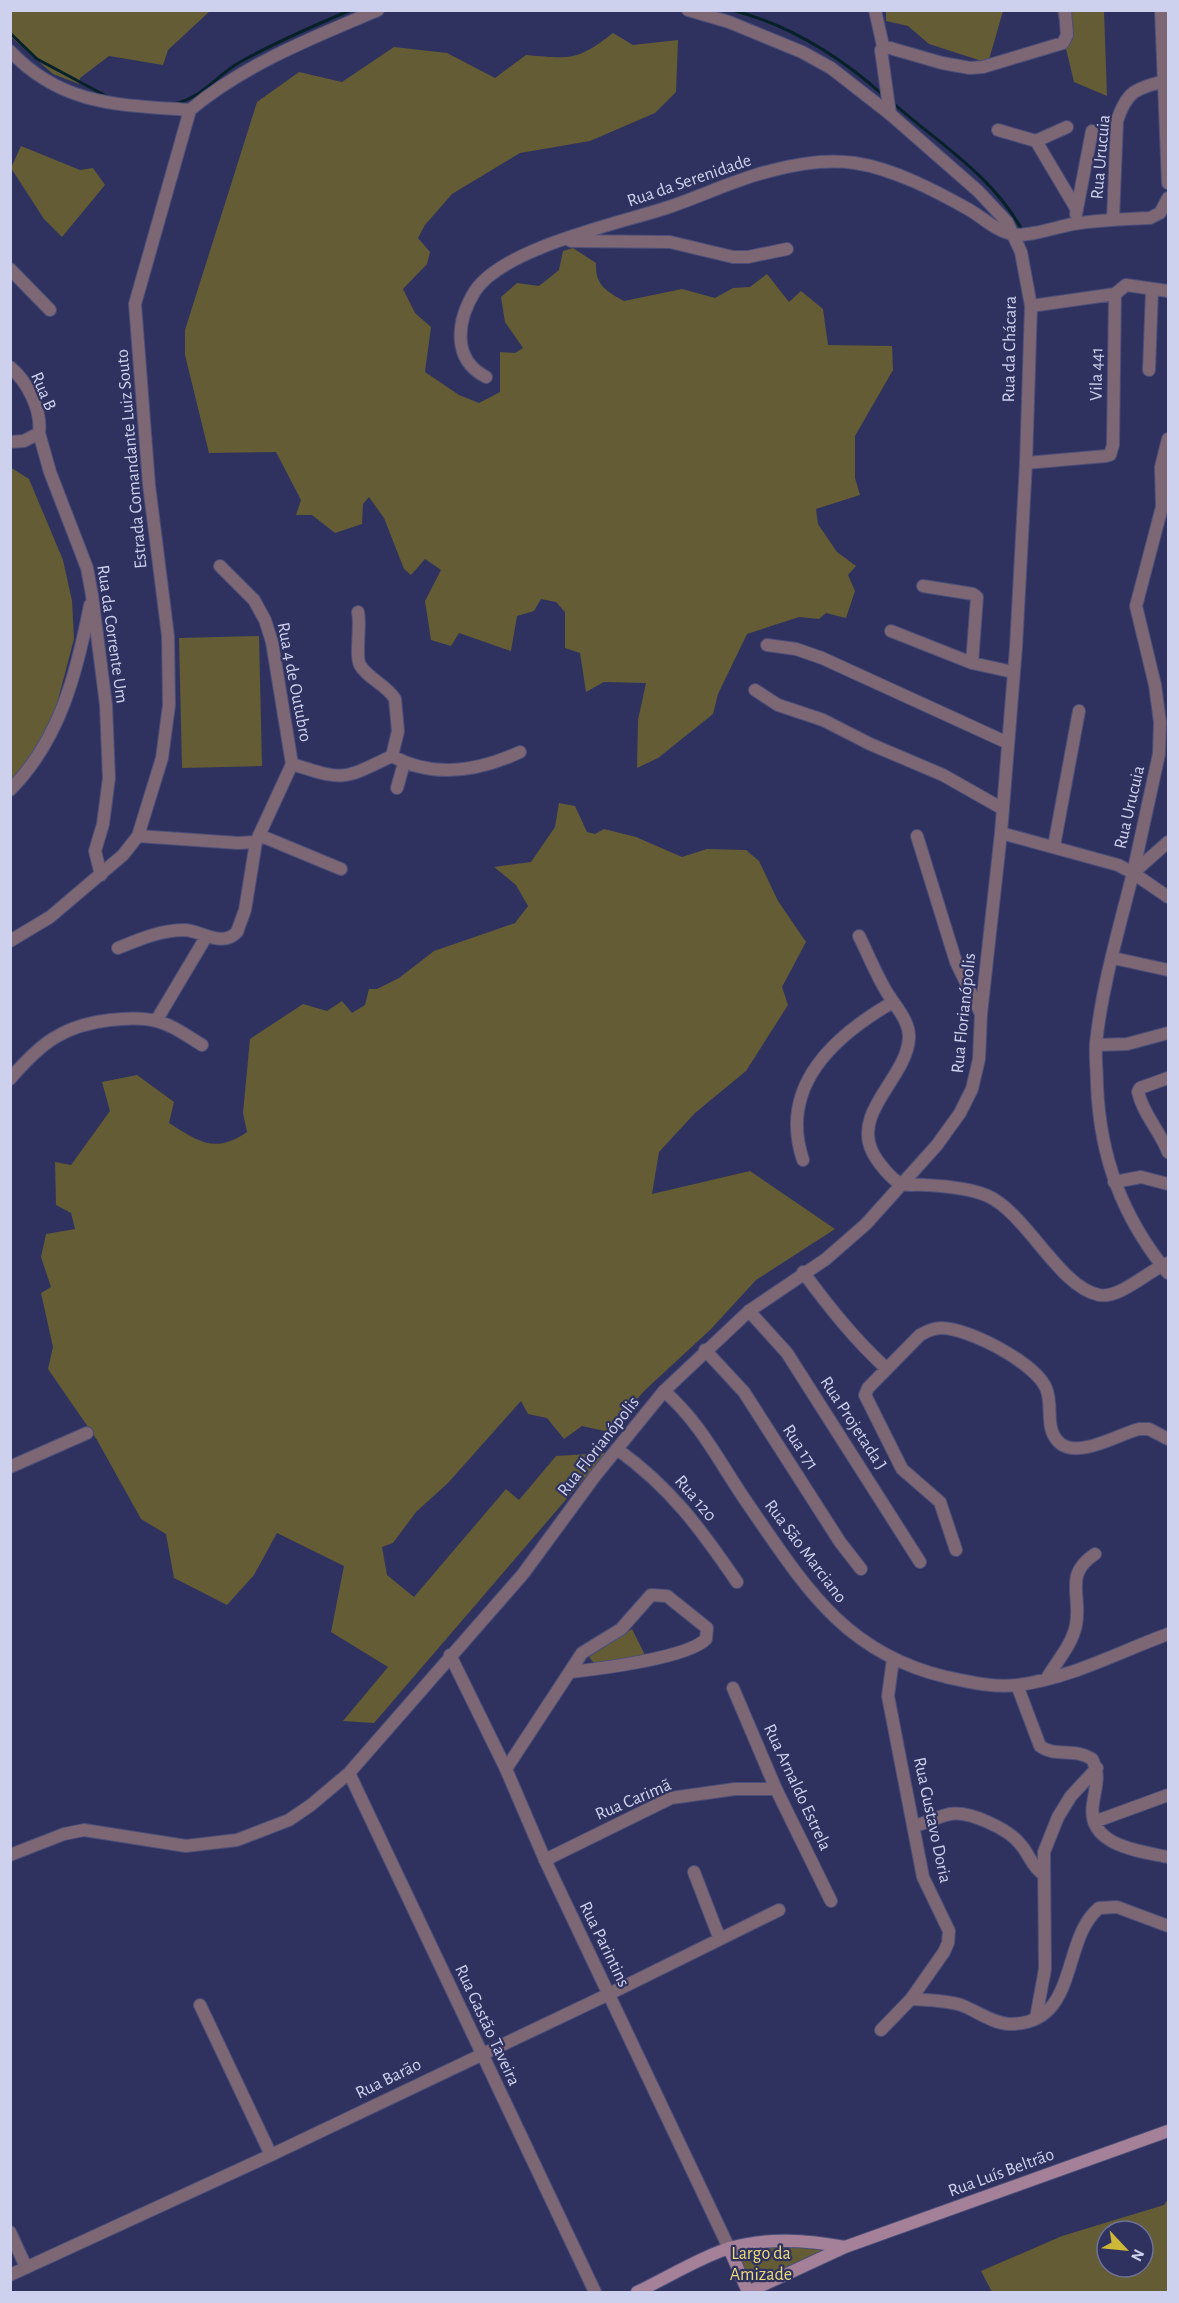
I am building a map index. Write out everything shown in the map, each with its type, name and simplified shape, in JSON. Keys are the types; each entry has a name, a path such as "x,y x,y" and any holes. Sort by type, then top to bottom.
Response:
{"main road":[{"name":"Rua Luís Beltrão","path":"826,2250 748,2292 729,2248 773,2241 826,2250 846,2247 1168,2131"},
{"path":"637,2292 729,2248"}],"street":[{"path":"10,51 39,76 83,98 120,105 190,110 218,86 258,64 378,10"},
{"name":"Rua da Chácara","path":"688,10 731,16 831,69 890,114 978,191 1007,222 1015,235 1025,267 1031,306 1026,463 1001,833"},
{"path":"875,10 883,46 881,50 890,114"},
{"path":"883,46 959,66 983,67 1063,43 1067,35 1065,10"},
{"path":"1161,10 1168,183"},
{"name":"Rua Urucuia","path":"1113,220 1117,121 1121,109 1127,97 1137,88 1164,81"},
{"name":"Estrada Comandante Luiz Souto","path":"10,941 50,916 101,875 138,836 162,758 169,705 168,636 147,464 135,304 190,110"},
{"path":"998,130 1036,141 1067,127"},
{"path":"1075,224 1092,130"},
{"path":"1036,141 1077,210"},
{"name":"Rua da Serenidade","path":"486,377 467,364 463,354 461,327 470,300 482,281 498,268 563,240 769,171 816,163 854,163 884,170 957,203 1004,232 1015,235"},
{"name":"Rua Urucuia","path":"1015,235 1075,224 1150,218 1160,213 1168,198"},
{"path":"563,240 670,242 733,257 748,257 787,249"},
{"path":"10,269 50,310"},
{"path":"1031,306 1115,294 1126,285 1168,291"},
{"path":"1149,370 1152,290"},
{"name":"Vila 441","path":"1026,463 1106,456 1112,452 1115,294"},
{"name":"Rua B","path":"10,367 21,377 31,396 37,412 39,433"},
{"path":"10,442 24,441 39,433"},
{"name":"Rua da Corrente Um","path":"39,433 50,472 87,568 92,595 106,705 109,778 103,824 95,851 101,875"},
{"name":"Rua Urucuia","path":"1166,1267 1143,1241 1114,1182 1105,1155 1099,1119 1096,1045 1159,754 1164,719 1136,606 1165,505 1161,467 1168,439"},
{"name":"Rua 4 de Outubro","path":"206,937 226,938 237,932 245,910 258,838 292,764 272,642 265,620 254,600 220,566"},
{"path":"923,586 976,595 978,601 972,663"},
{"path":"10,789 36,762 59,720 81,646 92,595"},
{"path":"358,612 361,629 358,658 360,667 395,699 398,731 392,756"},
{"path":"891,631 972,663 1013,672"},
{"path":"767,645 796,649 822,658 1008,743"},
{"path":"755,690 778,705 823,720 870,744 943,775 1003,809"},
{"path":"1054,846 1079,711"},
{"path":"392,756 404,762 446,771 492,765 520,752"},
{"path":"292,764 339,777 357,773 392,756"},
{"path":"396,788 404,762"},
{"path":"1001,833 1118,865 1168,897"},
{"name":"Rua Florianópolis","path":"10,1855 64,1834 84,1830 186,1846 237,1840 289,1820 349,1773 523,1574 617,1449 664,1391 749,1311 803,1272 826,1259 866,1224 936,1145 960,1113 972,1089 979,1059 981,1014 1001,833"},
{"path":"138,836 227,843 258,838 341,869"},
{"path":"916,836 956,962 981,1014"},
{"path":"1132,873 1168,842"},
{"path":"118,948 160,933 186,930 206,937 156,1021"},
{"path":"859,936 892,1002 905,1020 909,1039 893,1080 873,1114 868,1139 880,1163 901,1184 936,1186 988,1196 1003,1206 1065,1271 1091,1293 1103,1296 1115,1293 1166,1267"},
{"path":"1113,958 1168,970"},
{"path":"803,1160 796,1124 801,1094 814,1069 843,1037 866,1017 892,1002"},
{"path":"10,1079 28,1058 64,1030 95,1022 130,1018 156,1021 202,1045"},
{"path":"1096,1045 1127,1044 1168,1033"},
{"path":"1168,1078 1138,1090 1145,1111 1165,1135 1168,1152"},
{"path":"1114,1182 1140,1177 1156,1183 1168,1184"},
{"path":"803,1272 829,1308 866,1351 887,1369"},
{"name":"Rua Projetada J","path":"749,1311 787,1353 920,1562"},
{"path":"956,1550 940,1502 908,1476 865,1401 868,1388 920,1335 930,1329 954,1329 976,1336 1040,1378 1049,1402 1051,1433 1061,1444 1080,1448 1149,1429 1168,1439"},
{"name":"Rua 171","path":"705,1350 744,1392 840,1542 861,1569"},
{"name":"Rua São Marciano","path":"664,1391 694,1421 716,1450 742,1496 810,1590 842,1626 909,1667 971,1683 1017,1685 1103,1661 1168,1634"},
{"path":"10,1467 87,1433"},
{"name":"Rua 120","path":"617,1449 644,1468 673,1495 737,1582"},
{"path":"1047,1678 1071,1641 1076,1626 1076,1585 1079,1567 1095,1554"},
{"path":"506,1769 582,1653 621,1629 651,1595 668,1596 707,1628 706,1639 697,1646 646,1660 570,1672"},
{"name":"Rua Parintins","path":"450,1655 506,1769 545,1860 729,2248"},
{"name":"Rua Gustavo Doria","path":"881,2030 911,1999 948,1943 949,1931 923,1876 888,1696 893,1659"},
{"path":"1017,1685 1040,1746 1052,1752 1076,1751 1092,1759 1097,1768 1098,1786 1093,1804 1095,1822 1101,1834 1110,1841 1168,1857"},
{"name":"Rua Arnaldo Estrela","path":"733,1688 776,1789 831,1901"},
{"path":"1036,2018 1045,1960 1042,1874 1044,1852 1050,1832 1071,1796 1097,1768"},
{"name":"Rua Gastão Taveira","path":"349,1773 595,2292"},
{"name":"Rua Carimã","path":"545,1860 671,1798 735,1790 776,1789"},
{"path":"1095,1822 1168,1795"},
{"path":"915,1826 951,1814 979,1819 1010,1834 1021,1844 1036,1870 1042,1874"},
{"path":"694,1872 719,1937"},
{"path":"911,1999 962,2006 1007,2024 1026,2022 1050,2009 1061,1991 1090,1918 1099,1908 1117,1907 1168,1926"},
{"name":"Rua Barão","path":"10,2275 271,2155 609,1994 719,1937 779,1910"},
{"path":"200,2005 271,2155"},
{"path":"10,2232 26,2267"}],"green space":[{"path":"10,11 210,11 168,50 163,65 109,56 80,78 79,84 53,74 11,37"},
{"path":"886,11 1003,11 988,63 929,44 908,26 886,21"},
{"path":"1057,11 1104,11 1107,96 1074,82"},
{"path":"613,33 633,45 678,40 676,92 655,113 590,141 520,153 452,194 425,225 418,238 430,252 427,264 403,289 415,313 431,327 425,372 459,395 479,403 500,392 500,352 515,353 523,348 505,322 501,297 517,283 539,286 559,270 563,251 573,248 596,263 597,277 603,287 624,301 682,289 715,298 733,288 750,287 767,274 789,302 801,291 823,309 828,345 892,346 893,370 855,436 855,478 860,495 816,509 818,524 837,552 856,566 848,575 855,591 846,618 826,613 819,619 799,617 747,634 718,694 713,714 658,758 637,768 638,720 646,683 604,682 586,692 580,653 565,648 565,612 556,602 541,599 534,611 517,616 511,651 459,633 451,646 431,640 425,601 441,570 425,559 411,575 404,569 384,518 369,497 363,504 362,524 335,533 312,515 296,515 301,500 276,452 209,453 185,355 185,330 257,102 299,72 342,82 394,47 447,53 495,78 526,55 573,56 591,49"},
{"path":"21,146 80,170 93,168 105,185 62,237 44,219 11,168"},
{"path":"10,467 29,479 63,560 72,601 74,639 45,749 25,784 11,790"},
{"path":"259,636 262,766 182,768 179,638"},
{"path":"559,803 575,806 587,832 595,834 604,829 636,837 682,857 707,849 746,850 759,861 778,901 806,942 782,987 788,1005 746,1071 695,1113 659,1152 652,1194 750,1171 835,1229 756,1280 711,1329 644,1391 609,1432 582,1426 564,1439 547,1418 528,1414 521,1401 448,1483 416,1512 393,1543 382,1547 387,1575 414,1597 506,1489 519,1500 556,1456 606,1453 374,1723 343,1721 388,1667 331,1632 344,1566 277,1533 254,1575 227,1605 174,1578 166,1534 141,1519 97,1440 48,1369 53,1347 41,1293 51,1287 41,1257 46,1234 75,1229 71,1213 56,1205 55,1162 71,1165 110,1111 102,1082 137,1075 174,1102 169,1123 189,1136 216,1144 226,1143 247,1132 243,1113 250,1039 303,1004 327,1011 342,1001 352,1013 365,1005 369,989 377,989 399,978 434,951 515,923 528,906 516,885 494,867 531,862 555,827"},
{"path":"632,1629 645,1655 594,1663 589,1657"},
{"path":"1168,2199 1168,2292 992,2292 981,2271 1062,2236 1095,2226 1095,2279 1155,2279 1155,2219 1118,2219 1164,2205"},
{"name":"Largo da Amizade","path":"773,2241 845,2247 748,2292 729,2248"}],"waterway":[{"path":"173,104 192,97 232,67 254,55 351,10"},
{"path":"732,10 774,24 812,43 849,67 883,95"},
{"path":"10,33 37,59 108,97"},
{"path":"893,103 980,176 1010,210 1022,230"}]}
